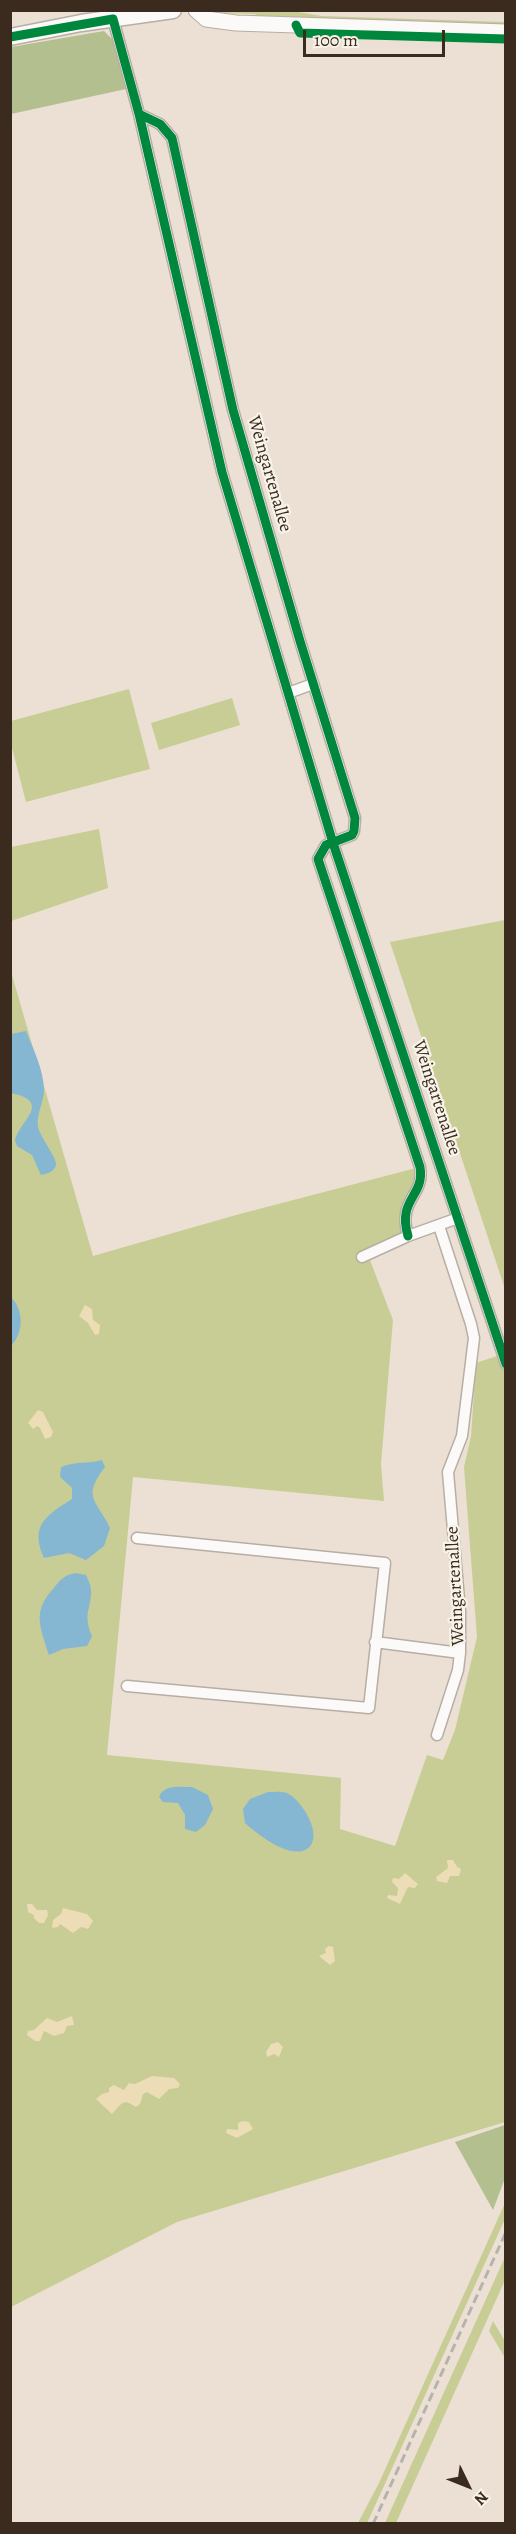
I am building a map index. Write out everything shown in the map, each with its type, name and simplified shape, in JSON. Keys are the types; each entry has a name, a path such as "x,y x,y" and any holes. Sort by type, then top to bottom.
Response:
{"main road":[{"path":"10,37 173,10"}],"street":[{"path":"196,10 206,19 236,23 506,32"},
{"name":"Weingartenallee","path":"113,19 139,114 222,472 333,843 506,1364"},
{"name":"Weingartenallee","path":"139,114 160,124 172,138 233,410 313,684 355,818 352,835 322,848 318,859 420,1167 422,1177 420,1185 406,1209 404,1220 408,1236"},
{"path":"288,693 313,684"},
{"path":"344,939 364,933"},
{"path":"362,1257 408,1236 458,1218"},
{"name":"Weingartenallee","path":"437,1735 458,1670 460,1653 460,1611 448,1472 462,1436 474,1338 439,1226"},
{"path":"127,1686 369,1708 385,1563 137,1538"},
{"path":"375,1642 460,1653"}],"green space":[{"path":"287,10 322,16 505,22 505,27 257,17 255,14 220,13 218,11"},
{"path":"104,31 113,40 126,89 11,114 11,47"},
{"path":"129,689 150,769 26,802 11,744 11,721"},
{"path":"232,698 240,725 159,750 151,723"},
{"path":"99,829 108,888 11,921 11,847"},
{"path":"506,920 505,1289 390,942"},
{"path":"10,968 93,1256 236,1215 420,1167 407,1204 408,1236 368,1255 393,1320 381,1464 384,1501 133,1477 107,1755 341,1778 340,1829 395,1846 427,1755 443,1760 455,1730 477,1637 464,1467 471,1436 476,1363 503,1354 506,1364 505,2122 177,2222 11,2307"},
{"path":"505,2125 505,2178 493,2210 455,2142"},
{"path":"505,2203 505,2219 384,2486 367,2523 358,2523 379,2483"},
{"path":"505,2257 505,2280 396,2523 385,2523"},
{"path":"493,2321 505,2341 505,2358 489,2331"}],"sand":[{"path":"85,1305 92,1309 93,1320 100,1325 99,1334 95,1335 88,1323 79,1316"},
{"path":"38,1410 43,1412 53,1432 51,1437 45,1439 40,1428 37,1426 33,1429 28,1423"},
{"path":"447,1860 453,1860 461,1869 459,1876 450,1876 447,1883 437,1881 436,1877 448,1868"},
{"path":"405,1873 418,1884 415,1888 408,1887 400,1904 387,1898 388,1895 397,1896 398,1888 392,1882 393,1878 399,1879"},
{"path":"27,1904 32,1904 37,1910 47,1910 48,1915 44,1923 39,1923 34,1915 28,1912"},
{"path":"63,1908 87,1914 93,1921 88,1929 81,1927 73,1933 60,1924 52,1928 53,1920 61,1914"},
{"path":"329,1946 333,1947 335,1961 330,1965 319,1956 326,1953 325,1949"},
{"path":"72,2016 74,2025 67,2026 64,2033 54,2036 44,2031 40,2041 35,2041 27,2035 28,2031 34,2030 47,2018 57,2022"},
{"path":"278,2042 283,2047 279,2057 274,2054 267,2057 266,2052 271,2044"},
{"path":"152,2076 174,2078 180,2084 178,2088 169,2089 159,2099 147,2092 143,2094 140,2104 136,2107 127,2102 122,2103 112,2114 96,2099 109,2092 109,2088 114,2085 124,2090 129,2083 135,2084"},
{"path":"249,2122 253,2129 237,2138 226,2133 227,2129 238,2130 238,2123"}],"water":[{"path":"26,1031 38,1060 44,1083 38,1127 56,1163 52,1171 41,1175 32,1155 17,1146 15,1141 32,1107 24,1097 11,1093 11,1034"},
{"path":"11,1297 18,1309 21,1321 18,1334 11,1346"},
{"path":"102,1460 105,1467 98,1477 93,1493 96,1505 110,1528 104,1546 86,1560 69,1553 44,1558 39,1537 43,1522 55,1510 72,1499 72,1488 60,1477 61,1467"},
{"path":"75,1573 86,1575 90,1586 88,1622 92,1636 87,1646 63,1649 49,1655 41,1628 42,1605 60,1580"},
{"path":"192,1787 208,1795 213,1809 205,1825 196,1832 185,1829 185,1815 178,1803 163,1802 159,1797 168,1788"},
{"path":"268,1792 287,1793 292,1796 308,1816 313,1839 311,1845 304,1850 296,1852 277,1846 245,1823 243,1809 250,1799"}],"railway":[{"path":"373,2524 506,2232"}],"cycle path":[{"path":"10,37 113,19 139,114 222,472 333,843 506,1364"},
{"path":"296,25 300,33 506,39"},
{"path":"139,114 160,124 172,138 233,410 300,641 355,818 352,835 326,845 318,859 420,1167 419,1185 406,1213 408,1236"}]}
